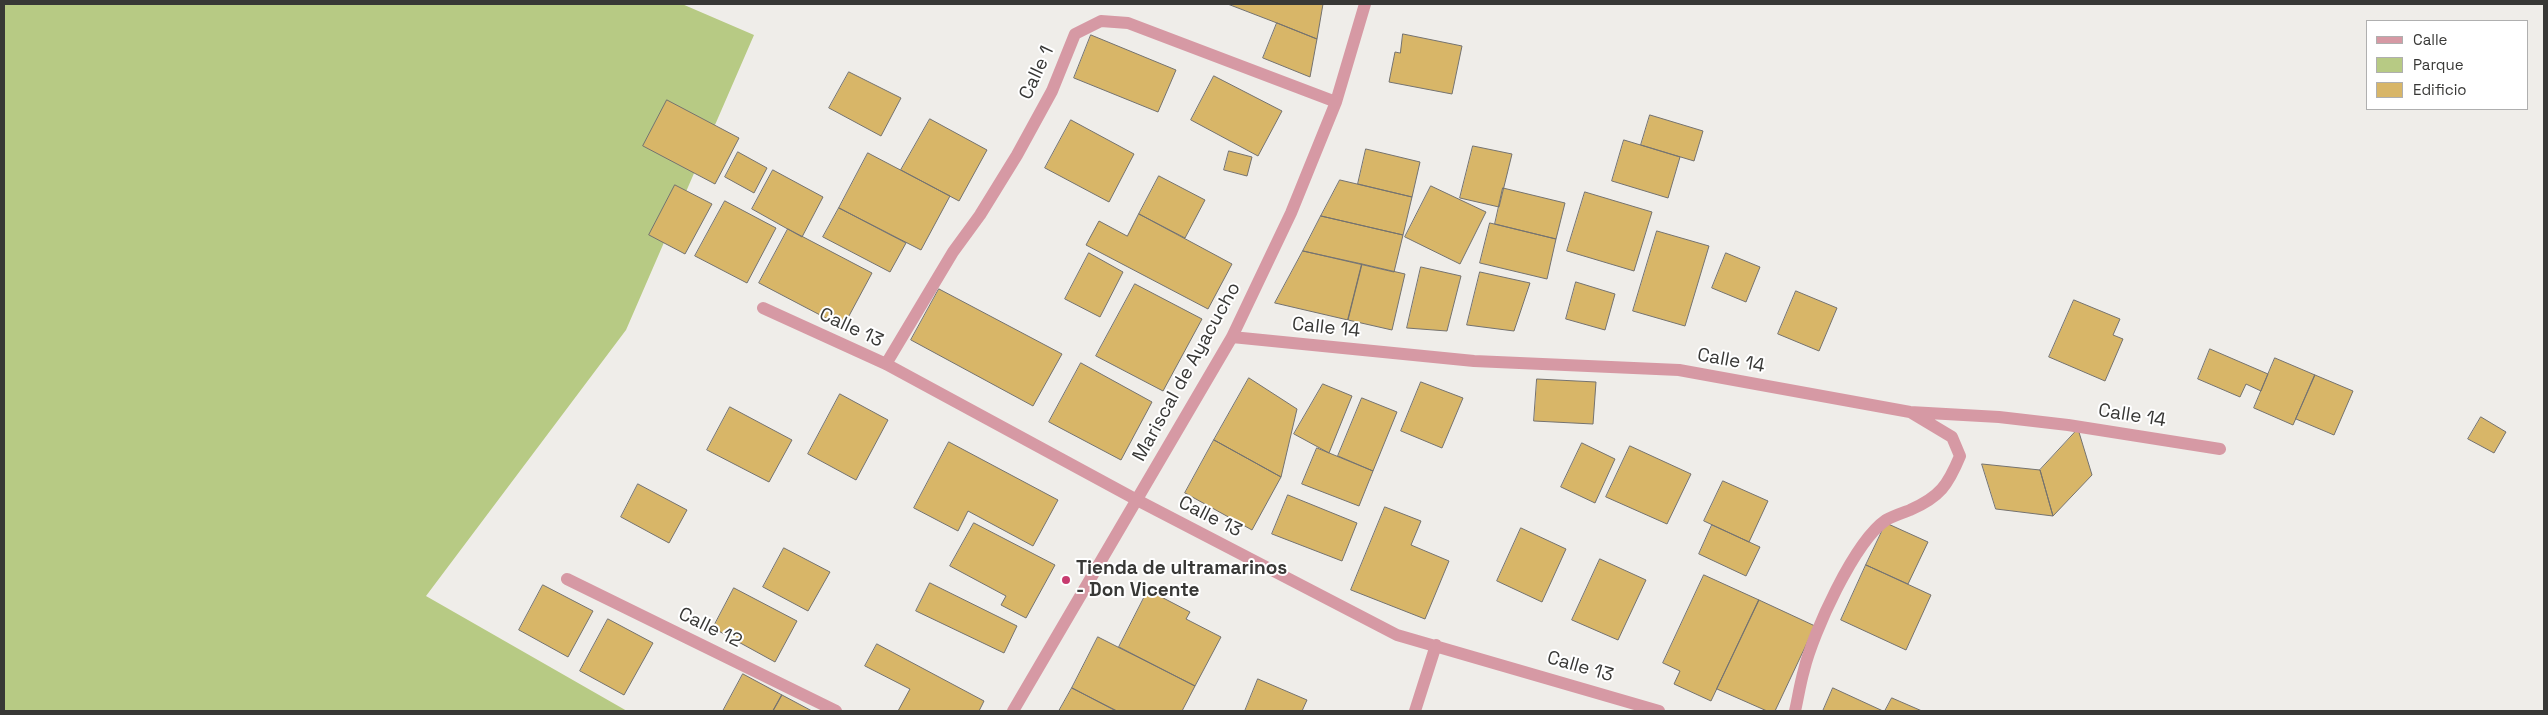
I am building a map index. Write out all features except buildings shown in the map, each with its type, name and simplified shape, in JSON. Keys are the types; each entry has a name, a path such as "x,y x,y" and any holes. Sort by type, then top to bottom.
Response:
{"street":[{"name":"Mariscal de Ayacucho","path":"1013,711 1232,337 1291,213 1336,102 1365,4"},
{"name":"Calle 1","path":"886,364 953,252 980,215 1017,155 1052,91 1075,34 1102,21 1128,23 1336,102"},
{"name":"Calle 13","path":"762,308 886,364 1137,500 1397,635 1659,711"},
{"name":"Calle 14","path":"1232,337 1474,361 1678,370 1910,412 1999,417 2058,424 2220,449"},
{"path":"1795,711 1804,668 1839,582 1862,546 1886,520 1926,503 1943,490 1951,479 1960,456 1952,437 1910,412"},
{"name":"Calle 12","path":"567,579 836,711"},
{"path":"1415,711 1436,645"}],"green space":[{"path":"4,4 682,4 754,35 626,330 426,596 627,711 4,711"}],"place":[{"name":"Tienda de ultramarinos - Don Vicente","path":"1066,580"}]}
